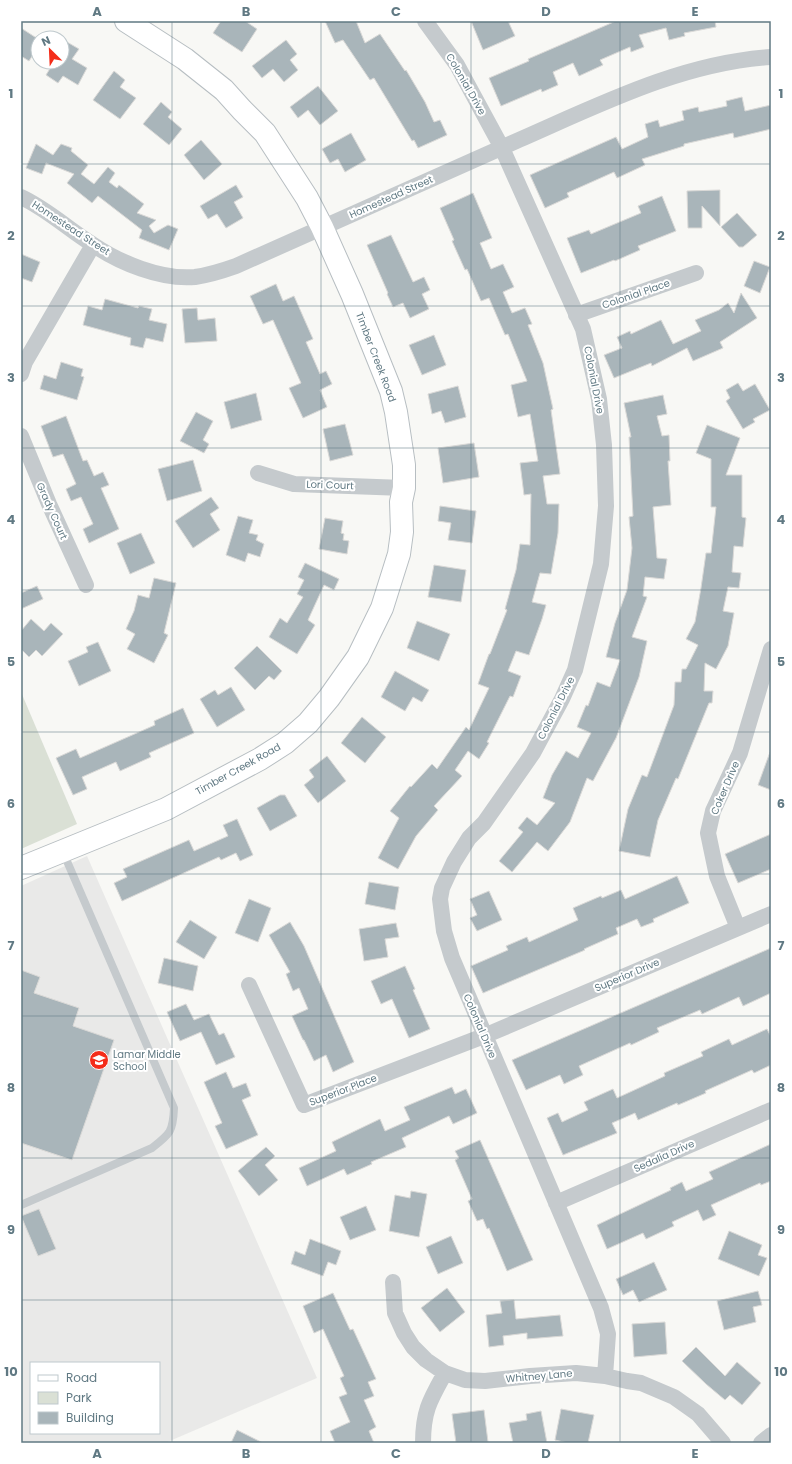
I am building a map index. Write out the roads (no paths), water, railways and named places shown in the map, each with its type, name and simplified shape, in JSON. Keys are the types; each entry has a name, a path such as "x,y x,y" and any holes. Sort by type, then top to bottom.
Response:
{"street":[{"name":"Timber Creek Road","path":"21,868 62,850 166,809 260,759 285,743 308,723 329,698 358,657 382,608 399,554 402,532 401,502 404,488 404,465 396,412 391,391 352,294 307,198 265,133 224,90 185,58 126,21"},
{"name":"Colonial Drive","path":"425,21 457,65 502,148 583,329 599,399 604,445 606,506 601,564 575,670 562,699 533,753 484,823 469,838 454,862 442,888 440,899 444,931 452,958 577,1255 601,1308 608,1334 605,1376"},
{"name":"Homestead Street","path":"21,197 34,203 93,245 130,265 163,276 194,277 212,274 236,266 649,84 696,69 747,59 771,57"},
{"path":"21,374 25,362 93,245"},
{"name":"Colonial Place","path":"576,315 696,272"},
{"name":"Grady Court","path":"21,436 46,497 86,585"},
{"name":"Lori Court","path":"258,473 294,484 404,488"},
{"name":"Coker Drive","path":"738,928 716,876 708,833 714,811 740,753 771,649"},
{"name":"Superior Drive","path":"484,1036 771,914"},
{"name":"Superior Place","path":"249,985 304,1106 484,1036"},
{"name":"Sedalia Drive","path":"556,1203 771,1110"},
{"name":"Whitney Lane","path":"392,1282 394,1313 404,1333 413,1347 426,1360 444,1373 465,1380 485,1381 576,1373 605,1376 641,1383 674,1397 698,1414 722,1443"},
{"path":"423,1443 423,1426 427,1406 444,1373"},
{"path":"761,1443 771,1435"}],"lane":[{"path":"21,1205 152,1148 166,1137 174,1124 174,1108 62,850"}],"place":[{"name":"Lamar Middle School","path":"99,1060"}]}
